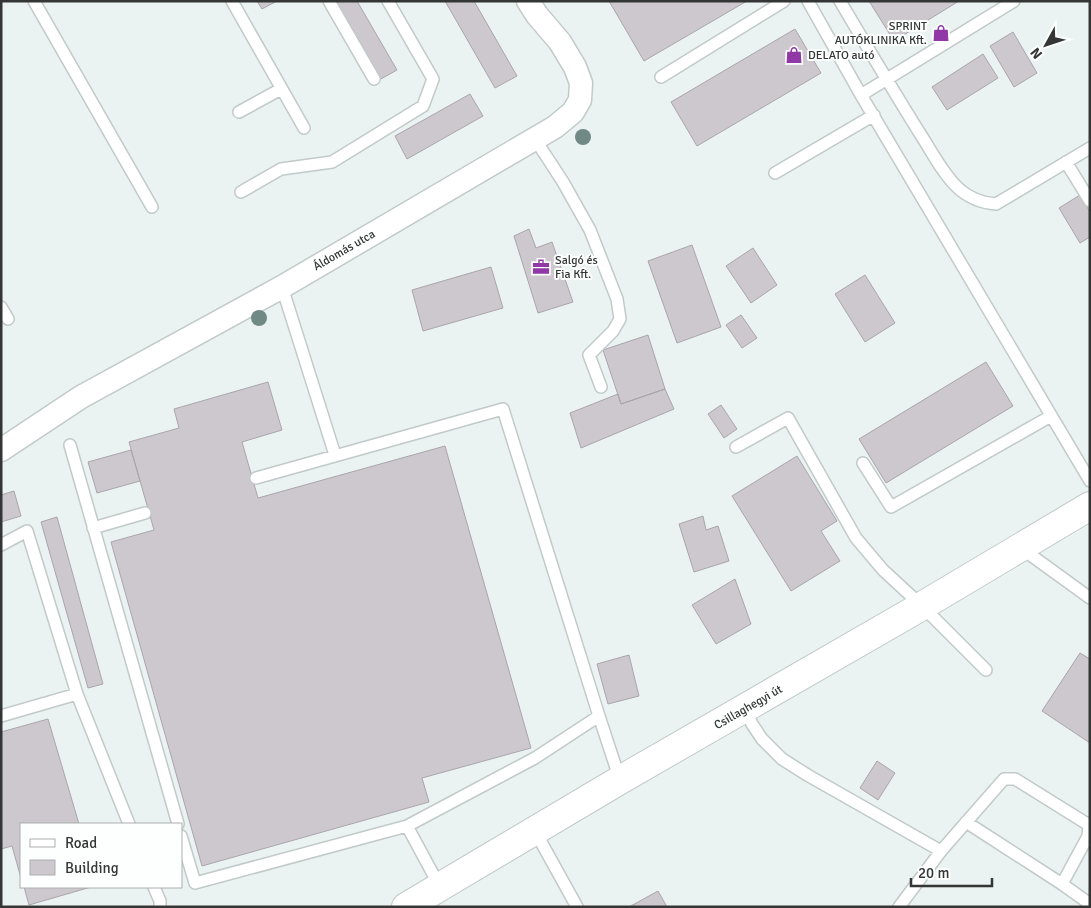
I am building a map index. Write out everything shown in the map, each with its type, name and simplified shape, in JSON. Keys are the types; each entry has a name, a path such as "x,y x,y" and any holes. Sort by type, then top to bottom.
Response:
{"street":[{"name":"Áldomás utca","path":"1,450 81,397 282,287 555,127 573,112 580,100 581,83 576,67 560,42 537,15 528,1"},
{"name":"Csillaghegyi út","path":"406,907 1090,506"}],"lane":[{"path":"34,1 152,207"},
{"path":"232,1 304,128"},
{"path":"329,1 374,79"},
{"path":"240,192 281,169 332,162 423,106 433,79 388,1"},
{"path":"661,77 784,1"},
{"path":"808,1 861,95 1090,481"},
{"path":"840,1 886,79 949,178 958,189 971,197 985,203 996,204 1090,148"},
{"path":"861,95 1014,1"},
{"path":"239,112 281,89"},
{"path":"775,173 874,114"},
{"path":"535,139 590,230 617,299 620,319 613,331 589,355 601,386"},
{"path":"1066,162 1090,201"},
{"path":"282,287 335,455"},
{"path":"1,307 8,319"},
{"path":"256,478 503,409 620,780"},
{"path":"863,463 891,508 1051,416"},
{"path":"736,447 788,418 856,538 883,570 986,670"},
{"path":"70,445 178,823"},
{"path":"93,528 145,513"},
{"path":"1,545 27,531 77,694 129,823"},
{"path":"1021,548 1085,588 1090,598"},
{"path":"1,716 77,694"},
{"path":"745,709 762,740 782,759 941,851"},
{"path":"182,839 195,883 407,826 535,758 599,716"},
{"path":"899,907 941,851 1004,779 1015,779 1089,825 1088,836 1062,884"},
{"path":"966,822 1090,904"},
{"path":"407,826 440,887"},
{"path":"535,831 578,907"},
{"path":"154,888 160,901 160,907"}],"building":[{"path":"257,1 277,1 262,9"},
{"path":"334,1 357,1 397,70 379,80"},
{"path":"445,1 474,1 517,76 495,88"},
{"path":"609,1 747,1 644,61"},
{"path":"869,1 959,1 894,41"},
{"path":"795,29 821,73 697,146 671,102"},
{"path":"1013,32 1037,73 1014,87 990,46"},
{"path":"983,54 998,78 947,110 932,87"},
{"path":"470,94 483,116 407,159 395,136"},
{"path":"1080,195 1090,212 1090,237 1080,243 1059,208"},
{"path":"529,229 536,248 552,242 573,302 538,313 514,236"},
{"path":"692,245 721,327 677,343 648,261"},
{"path":"753,248 777,285 751,303 726,266"},
{"path":"491,267 503,308 423,331 412,290"},
{"path":"865,275 895,323 865,342 835,294"},
{"path":"741,315 757,338 742,348 726,325"},
{"path":"648,335 665,389 621,404 603,350"},
{"path":"986,362 1013,406 886,483 859,439"},
{"path":"268,382 282,430 242,442 258,498 445,446 531,748 422,778 429,802 202,866 111,542 154,530 129,442 179,428 174,409"},
{"path":"665,389 674,409 581,448 570,413 618,394 621,404"},
{"path":"721,405 737,429 724,438 708,414"},
{"path":"131,450 140,481 97,493 88,462"},
{"path":"797,456 837,521 821,531 840,561 791,591 732,496"},
{"path":"14,491 21,516 1,522 1,495"},
{"path":"703,516 706,530 718,526 729,561 694,572 679,524"},
{"path":"57,517 103,684 88,688 41,522"},
{"path":"735,579 751,624 716,644 692,605"},
{"path":"1080,653 1090,659 1090,743 1042,711"},
{"path":"629,655 639,696 608,704 597,664"},
{"path":"48,719 79,823 20,823 20,874 12,846 1,849 1,732"},
{"path":"877,761 895,773 878,800 860,788"},
{"path":"24,888 88,888 29,905"},
{"path":"658,891 667,907 629,907"}],"place":[{"name":"SPRINT AUTÓKLINIKA Kft.","path":"941,33"},
{"name":"DELATO autó","path":"794,55"},
{"name":"Salgó és Fia Kft.","path":"541,267"}]}
